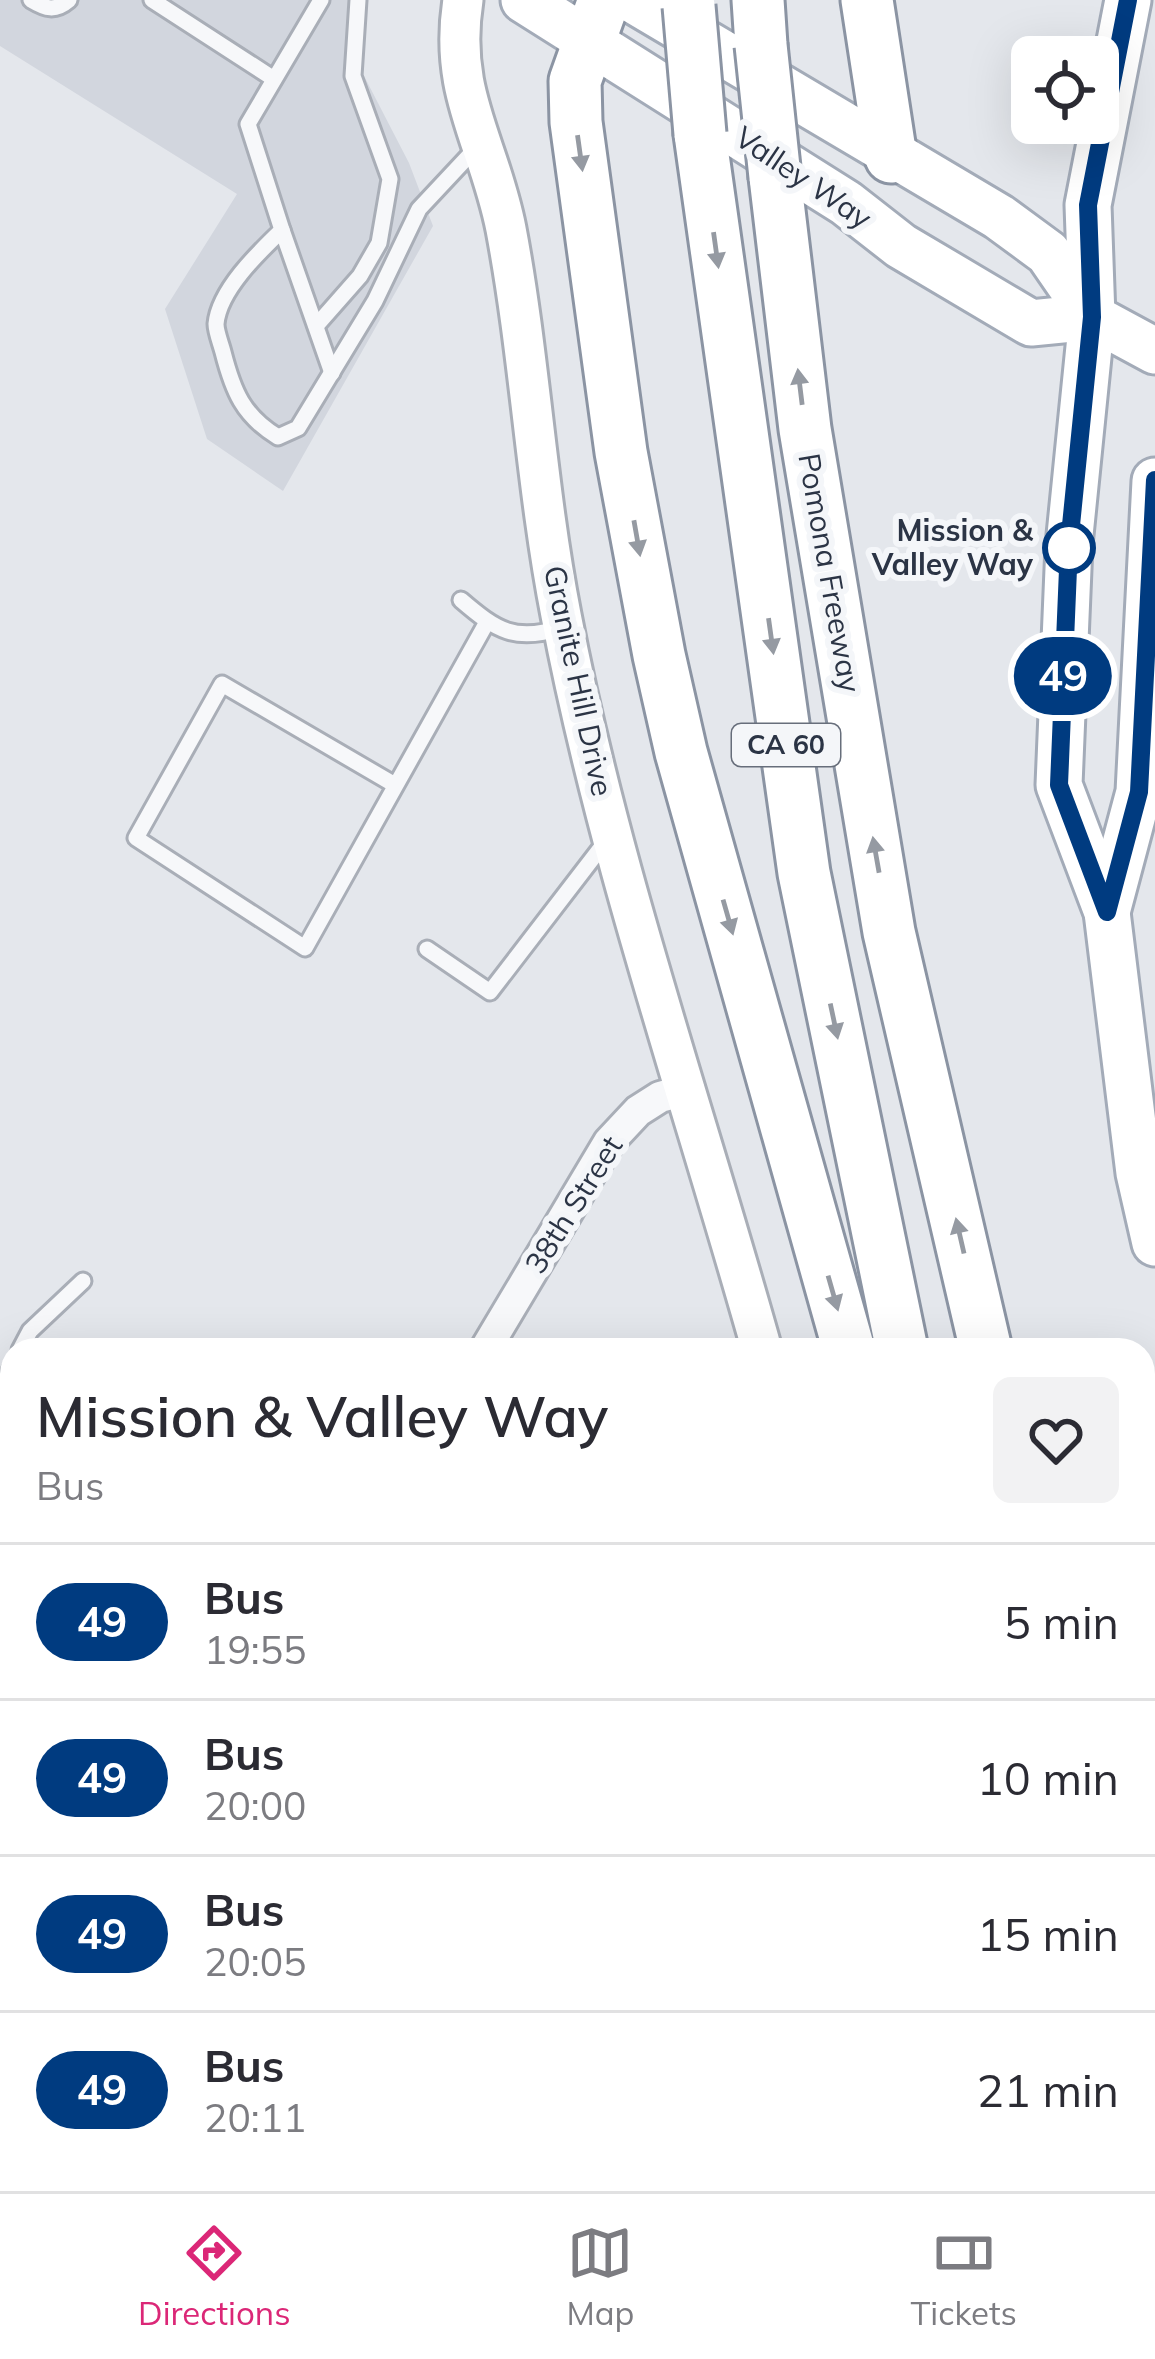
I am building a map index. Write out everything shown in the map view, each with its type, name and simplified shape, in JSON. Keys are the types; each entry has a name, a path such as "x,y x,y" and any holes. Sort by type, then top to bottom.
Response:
{"highway":[{"path":"867,0 891,157"},
{"name":"Pomona Freeway","path":"689,3 700,134 804,873 900,1338"},
{"path":"597,19 574,81 576,122 641,563 682,752 846,1338"},
{"name":"Pomona Freeway","path":"760,22 805,429 889,932 983,1338"}],"main road":[{"name":"Valley Way","path":"524,0 597,19 902,246 1031,323 1092,317"},
{"name":"Valley Way","path":"633,0 999,217 1048,253 1092,317 1155,351"},
{"path":"1128,0 1088,205 1092,317 1069,545 1059,785 1107,912 1153,1225"},
{"path":"1107,912 1139,792 1155,481"}],"street":[{"name":"Granite Hill Drive","path":"463,0 458,60 506,228 563,627 611,833 759,1338"},
{"name":"38th Street","path":"492,1338 609,1142 638,1111 660,1097 688,1089"}],"lane":[{"path":"31,0 59,8 69,0"},
{"path":"152,0 274,79"},
{"path":"321,0 248,124 332,373"},
{"path":"316,326 360,276 379,243 390,179 353,76 358,0"},
{"path":"283,230 261,250 225,299 216,324 233,391 254,422 278,437 298,428 383,286 419,209 479,145"},
{"path":"461,600 487,622 527,638 563,627"},
{"path":"395,785 222,684 136,838 304,948 487,622"},
{"path":"427,949 490,992 611,833"},
{"path":"26,1338 83,1282"}],"shaded area":[{"path":"0,0 367,0 363,74 409,163 433,226 283,491 207,439 165,309 237,194 0,46"}],"bus line":[{"name":"49","path":"1128,0 1088,205 1092,317 1069,545 1059,785 1107,912 1139,792 1155,480"}],"place":[{"name":"Mission & Valley Way","path":"1069,548"}]}
